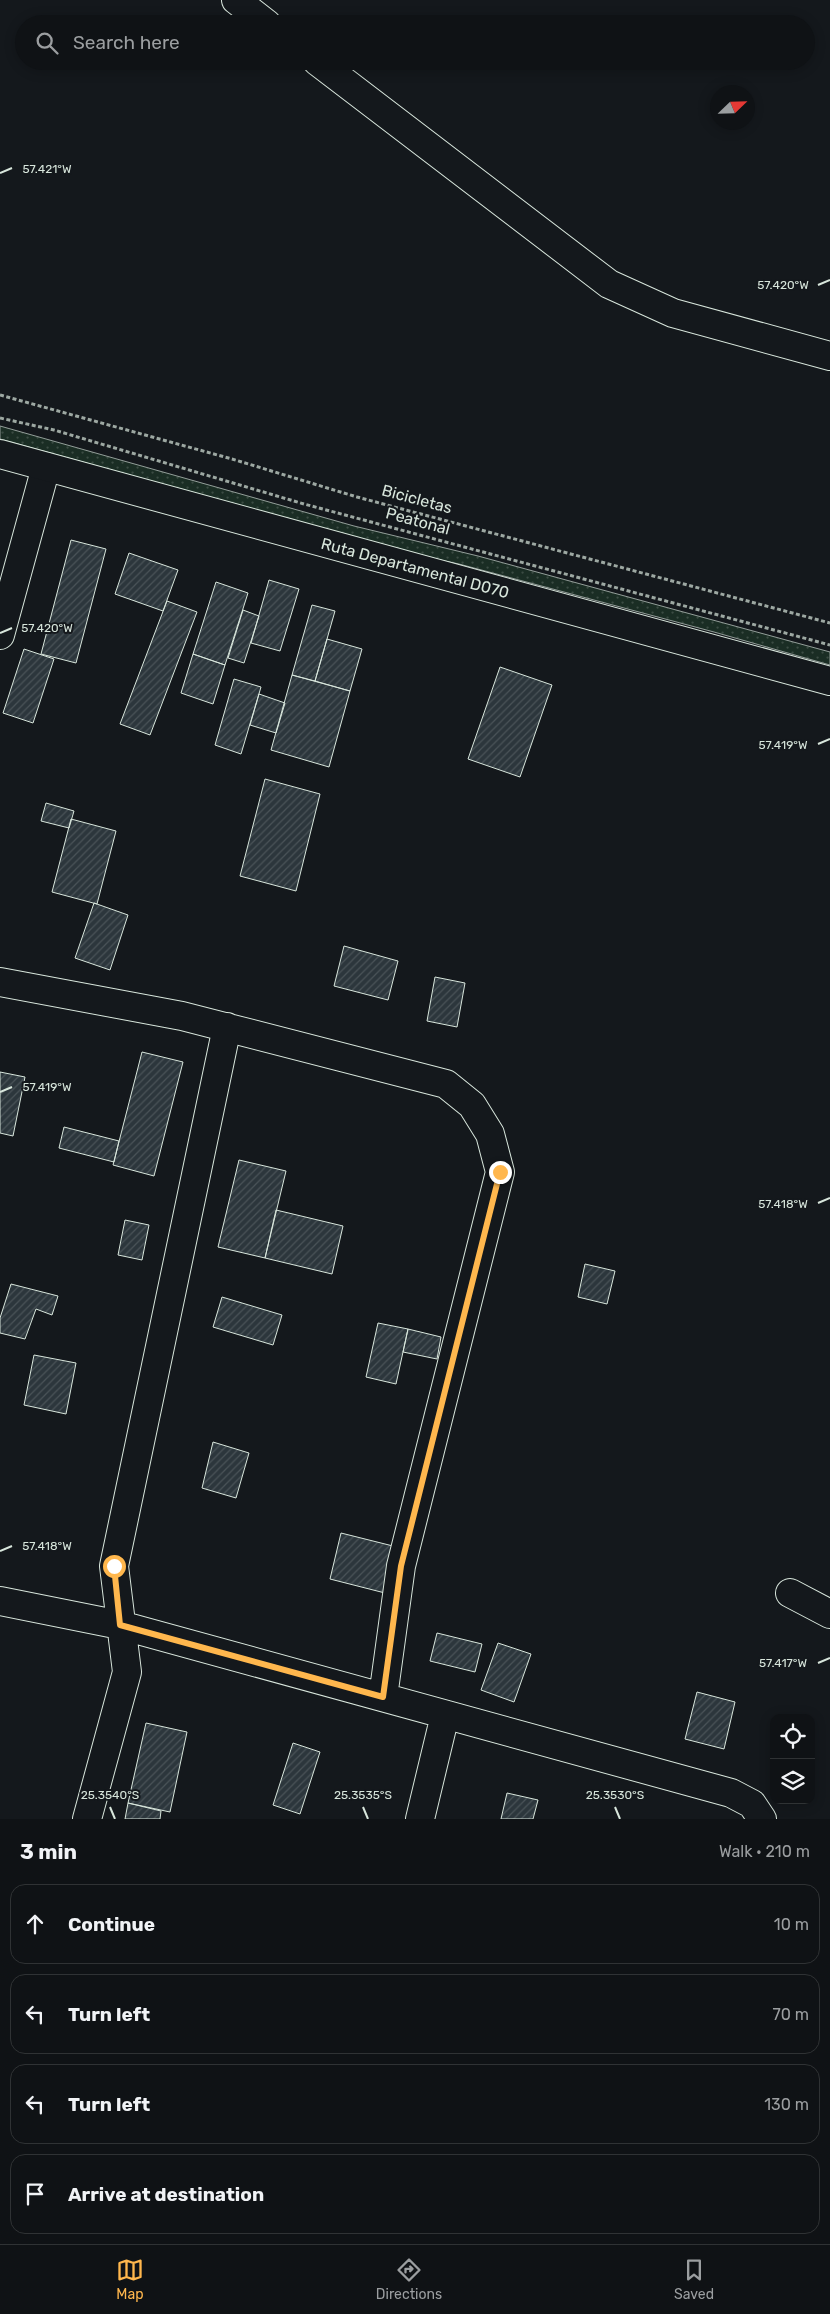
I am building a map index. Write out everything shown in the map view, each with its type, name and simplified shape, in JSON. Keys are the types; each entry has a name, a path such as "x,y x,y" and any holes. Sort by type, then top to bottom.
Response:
{"street":[{"path":"236,0 255,15"},
{"path":"329,70 609,284 673,313 830,356"},
{"name":"Ruta Departamental D070","path":"0,454 830,681"},
{"path":"0,634 46,467"},
{"path":"0,982 182,1016 446,1084 472,1105 490,1134 500,1172 401,1566 383,1697"},
{"path":"88,1819 127,1672 114,1566 227,1027"},
{"path":"790,1593 830,1614"},
{"path":"0,1601 120,1625 731,1794 752,1804 762,1819"},
{"path":"420,1819 445,1714"}],"path":[{"name":"Bicicletas","path":"0,394 357,496 830,623"},
{"name":"Peatonal","path":"0,418 54,430 304,504 830,645"}],"green space":[{"path":"0,426 354,526 478,556 830,652 830,665 459,564 417,555 0,439"}],"building":[{"path":"71,540 106,549 76,663 41,654"},
{"path":"129,553 178,570 163,611 115,594"},
{"path":"269,580 299,589 280,651 251,643"},
{"path":"216,582 248,593 225,665 193,654"},
{"path":"167,601 197,612 150,735 120,724"},
{"path":"312,605 335,611 315,681 292,675"},
{"path":"243,610 259,616 244,663 228,658"},
{"path":"327,639 362,649 350,691 315,681"},
{"path":"24,649 54,659 33,723 3,713"},
{"path":"193,654 225,665 213,704 181,693"},
{"path":"500,667 552,685 520,777 468,759"},
{"path":"292,675 350,691 329,767 271,750"},
{"path":"234,679 261,687 241,754 215,745"},
{"path":"259,694 285,703 276,733 250,725"},
{"path":"265,779 320,794 296,891 240,876"},
{"path":"46,803 74,811 69,828 41,821"},
{"path":"71,819 116,831 97,904 52,892"},
{"path":"94,903 128,915 110,970 75,958"},
{"path":"344,946 398,961 388,1000 334,986"},
{"path":"435,977 465,983 457,1027 427,1021"},
{"path":"142,1052 183,1062 154,1176 113,1165"},
{"path":"0,1072 25,1077 13,1136 0,1133"},
{"path":"64,1127 119,1141 114,1162 59,1148"},
{"path":"239,1160 286,1171 265,1258 218,1247"},
{"path":"276,1210 343,1226 332,1274 265,1258"},
{"path":"125,1220 149,1225 142,1260 118,1255"},
{"path":"585,1264 615,1271 607,1304 578,1297"},
{"path":"11,1284 58,1296 52,1315 36,1309 25,1339 0,1333 0,1318"},
{"path":"222,1297 282,1315 273,1345 213,1327"},
{"path":"378,1323 408,1329 396,1384 366,1377"},
{"path":"408,1329 441,1337 437,1359 403,1352"},
{"path":"34,1355 76,1363 66,1414 24,1405"},
{"path":"213,1442 249,1453 236,1498 202,1488"},
{"path":"341,1533 397,1547 385,1593 330,1579"},
{"path":"437,1633 482,1644 475,1672 430,1661"},
{"path":"498,1643 531,1654 514,1702 481,1690"},
{"path":"697,1692 735,1702 724,1749 685,1739"},
{"path":"146,1723 187,1732 170,1812 128,1803"},
{"path":"293,1743 320,1752 300,1814 273,1805"},
{"path":"507,1793 538,1800 533,1819 501,1819"},
{"path":"128,1803 161,1811 160,1819 125,1819"}],"route":[{"path":"114,1566 120,1625 383,1697 401,1566 500,1172"}]}
